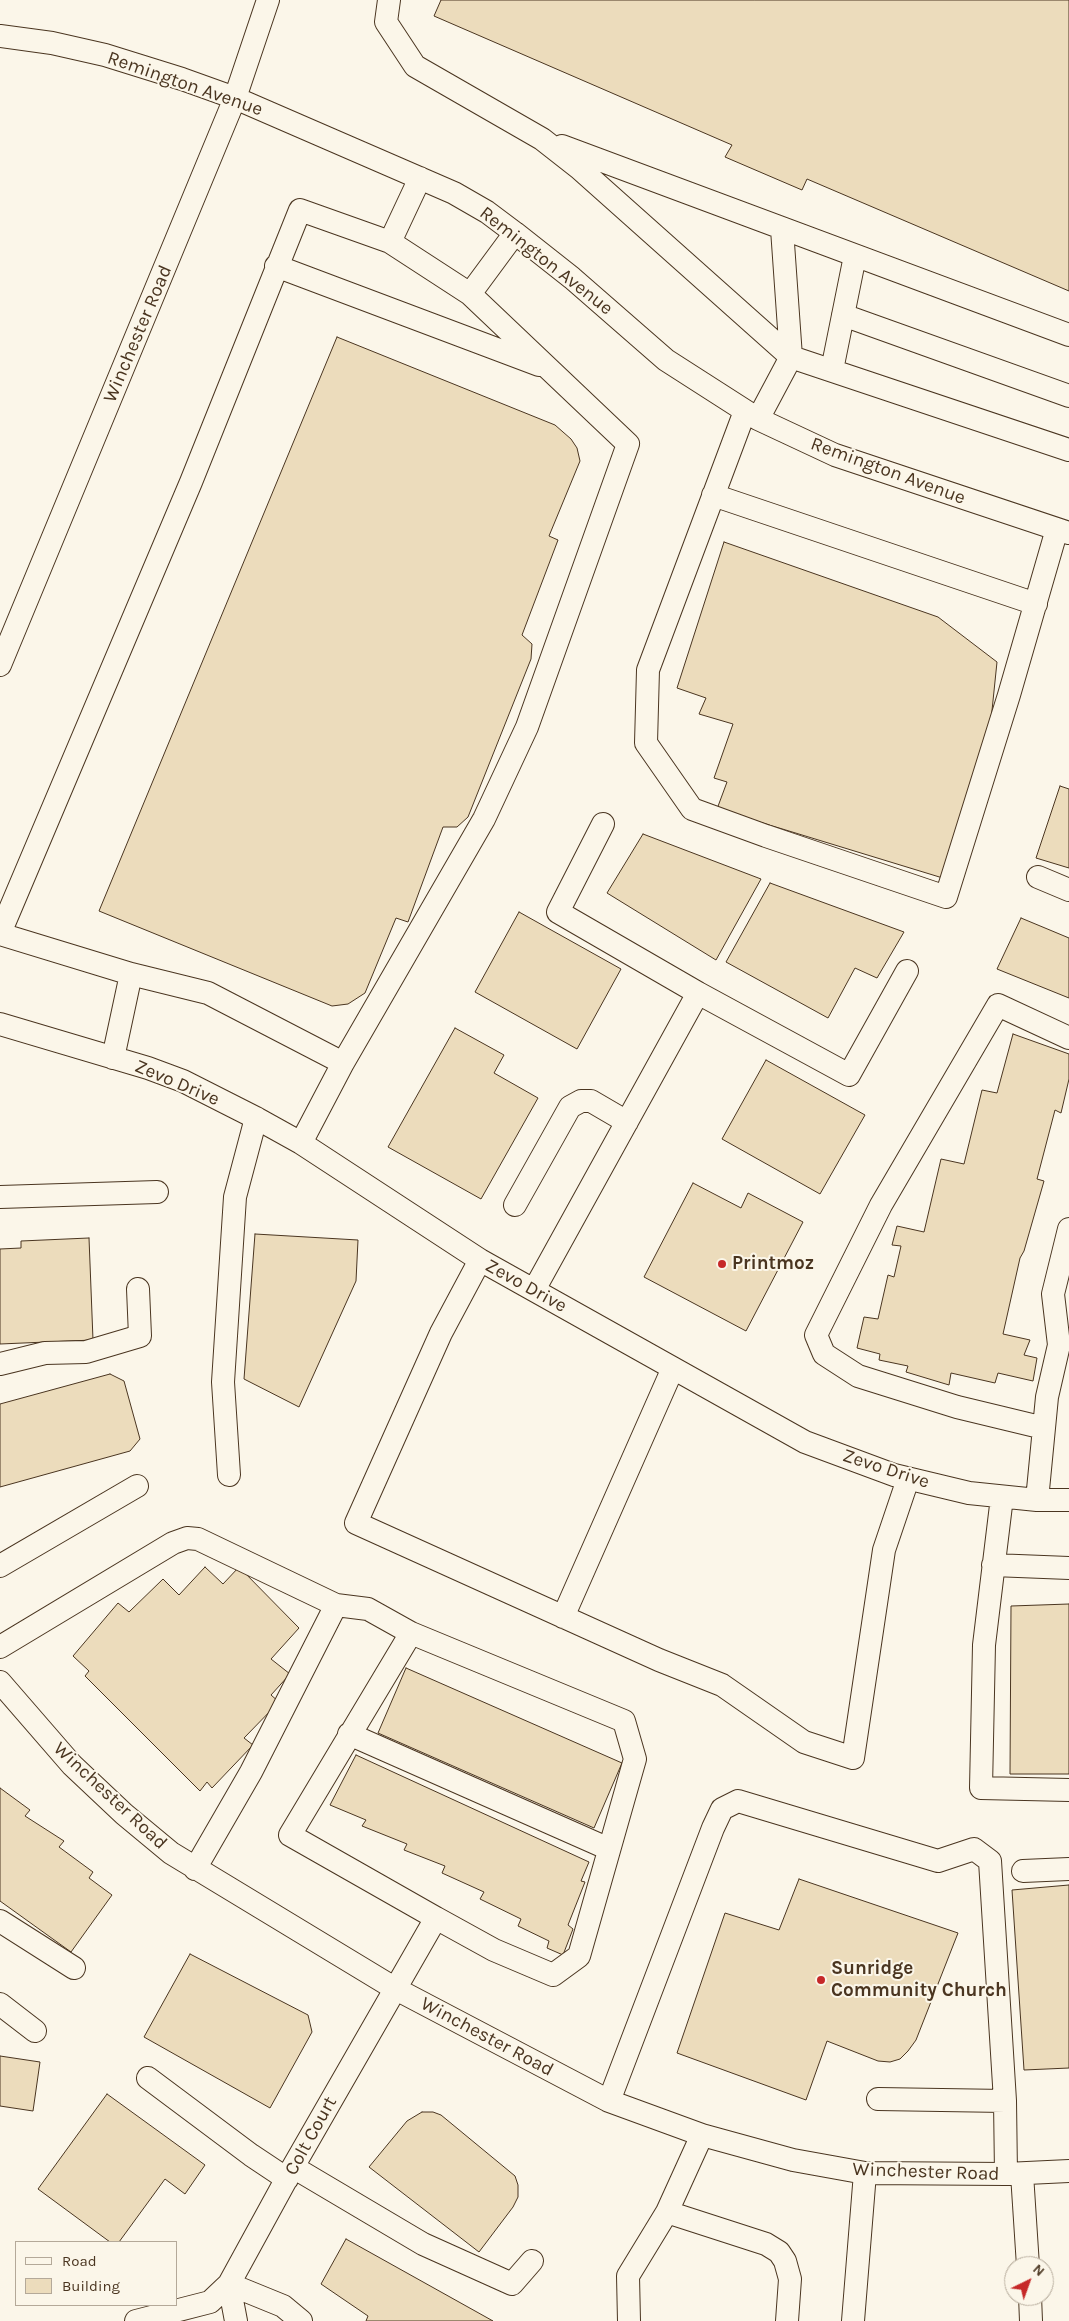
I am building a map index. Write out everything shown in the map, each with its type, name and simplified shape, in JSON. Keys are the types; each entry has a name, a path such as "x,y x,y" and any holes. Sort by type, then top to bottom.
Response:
{"street":[{"name":"Winchester Road","path":"0,665 235,98 268,0"},
{"path":"389,0 386,22 415,66 542,139 579,168 791,356 1069,450"},
{"name":"Remington Avenue","path":"0,36 52,43 105,55 182,78 235,98 420,178 462,198 515,233 572,278 666,360 751,415 834,455 1063,531"},
{"path":"542,139 1069,335"},
{"path":"390,242 420,178"},
{"path":"301,1142 343,1063 484,818 527,727 628,444 470,294 390,242 300,210 191,482 0,933 131,974 208,994 343,1063"},
{"path":"782,229 791,356 751,415 713,495 648,670 646,743 692,809 946,897 1036,604 1063,531"},
{"path":"470,294 515,233"},
{"path":"832,370 855,256"},
{"path":"276,266 551,369"},
{"path":"843,315 1069,396"},
{"path":"713,495 1036,604"},
{"path":"603,824 558,912 698,993 849,1075 907,971"},
{"path":"1038,876 1069,890"},
{"path":"113,1058 131,974"},
{"path":"534,1290 698,993"},
{"path":"1044,1428 957,1407 858,1376 824,1354 816,1335 881,1205 998,1005 1069,1038"},
{"name":"Zevo Drive","path":"0,1024 148,1068 183,1081 256,1118 301,1142 480,1260 805,1442 908,1479 969,1493 1037,1500 1069,1500"},
{"path":"515,1204 570,1107 581,1101 591,1101 627,1122"},
{"path":"229,1475 223,1382 235,1197 256,1118"},
{"path":"0,1197 157,1192"},
{"path":"1037,1500 1047,1397 1059,1345 1054,1294 1069,1229"},
{"path":"480,1260 441,1333 356,1523 563,1617 722,1685 804,1742 853,1758 884,1550 908,1479"},
{"path":"0,1364 46,1353 86,1352 140,1336 138,1289"},
{"path":"563,1617 673,1368"},
{"path":"0,1566 137,1486"},
{"path":"1002,1497 984,1645 981,1788 1069,1790"},
{"path":"0,1647 173,1543 187,1538 198,1539 336,1605 368,1609 411,1633 624,1721 634,1759 609,1849 579,1956 553,1975 494,1950 290,1835 411,1633"},
{"path":"993,1565 1069,1568"},
{"path":"195,1869 250,1772 336,1605"},
{"name":"Winchester Road","path":"3,1692 72,1765 117,1808 171,1853 394,1988 609,2101 702,2135 793,2160 865,2173 1014,2174 1069,2171"},
{"path":"349,1734 609,1849"},
{"path":"609,2101 713,1828 722,1809 738,1801 938,1861 974,1849 990,1861 1005,2101 1026,2256"},
{"path":"1022,1871 1069,1869"},
{"name":"Colt Court","path":"136,2321 210,2302 229,2284 394,1988 436,1918"},
{"path":"0,1921 74,1968"},
{"path":"0,2004 36,2031"},
{"path":"148,2078 251,2155 290,2173 423,2244 512,2284 532,2261"},
{"path":"878,2099 1005,2101"},
{"path":"629,2321 628,2276 667,2212 702,2135"},
{"path":"853,2321 865,2173"},
{"path":"667,2212 766,2244 779,2252 785,2261 790,2279 787,2321"},
{"path":"229,2284 236,2321"},
{"path":"229,2284 283,2306 301,2321"},
{"path":"1030,2306 1031,2321"}],"building":[{"path":"441,0 1069,0 1069,291 807,179 802,190 725,157 732,145 434,16"},
{"path":"337,337 555,425 571,439 577,448 580,461 549,536 558,540 522,635 532,644 531,659 468,817 457,827 443,827 408,922 396,918 365,993 348,1004 332,1006 99,911"},
{"path":"724,542 938,617 997,662 987,759 946,879 717,809 727,782 714,778 733,724 699,714 706,698 677,688"},
{"path":"1060,786 1069,789 1069,868 1036,858"},
{"path":"643,834 761,879 716,960 607,893"},
{"path":"770,883 904,932 877,978 855,968 828,1018 726,962"},
{"path":"519,912 621,969 577,1049 475,992"},
{"path":"1021,918 1069,938 1069,998 997,969"},
{"path":"455,1028 504,1055 494,1073 538,1098 481,1199 388,1147"},
{"path":"1013,1034 1069,1054 1069,1079 1061,1113 1055,1110 1037,1179 1044,1181 1024,1251 1020,1258 1003,1334 1030,1340 1024,1355 1037,1358 1033,1381 998,1373 995,1383 951,1373 949,1385 906,1372 908,1366 879,1360 880,1354 857,1348 864,1317 878,1319 888,1275 894,1277 901,1246 892,1245 897,1226 924,1232 941,1159 964,1164 982,1090 997,1093"},
{"path":"766,1060 865,1115 820,1194 722,1139"},
{"path":"693,1183 741,1208 748,1193 803,1222 746,1331 644,1277"},
{"path":"255,1234 358,1240 356,1281 299,1407 244,1379"},
{"path":"89,1238 93,1340 0,1344 0,1249 21,1248 21,1241"},
{"path":"110,1374 124,1381 140,1439 130,1451 0,1487 0,1404"},
{"path":"205,1567 223,1584 239,1567 299,1628 271,1659 290,1674 271,1695 279,1702 244,1738 253,1745 212,1788 207,1782 200,1791 85,1676 89,1671 73,1656 118,1603 129,1612 163,1579 179,1595"},
{"path":"1069,1604 1069,1774 1010,1774 1011,1606"},
{"path":"406,1668 622,1763 594,1828 378,1733"},
{"path":"356,1755 589,1862 581,1881 585,1882 568,1925 573,1929 563,1955 547,1948 549,1941 518,1926 521,1919 480,1899 484,1892 442,1873 445,1866 404,1850 407,1844 362,1826 366,1820 330,1805"},
{"path":"0,1788 30,1810 25,1816 64,1841 59,1847 93,1872 89,1878 112,1895 71,1952 0,1901"},
{"name":"Sunridge Community Church","path":"799,1879 958,1933 916,2040 908,2051 900,2059 890,2062 878,2061 827,2041 806,2100 677,2053 725,1913 779,1930"},
{"path":"1069,1885 1069,2068 1024,2070 1012,1890"},
{"path":"190,1954 308,2015 312,2032 270,2108 144,2037"},
{"path":"0,2056 40,2062 33,2111 0,2106"},
{"path":"107,2094 205,2165 185,2194 165,2179 120,2241 109,2241 38,2189"},
{"path":"422,2112 433,2112 441,2115 515,2176 518,2185 518,2197 513,2207 479,2252 369,2167 407,2121"},
{"path":"346,2239 493,2321 366,2321 368,2316 321,2284"}],"place":[{"name":"Printmoz","path":"722,1264"},
{"name":"Sunridge Community Church","path":"821,1980"}]}
